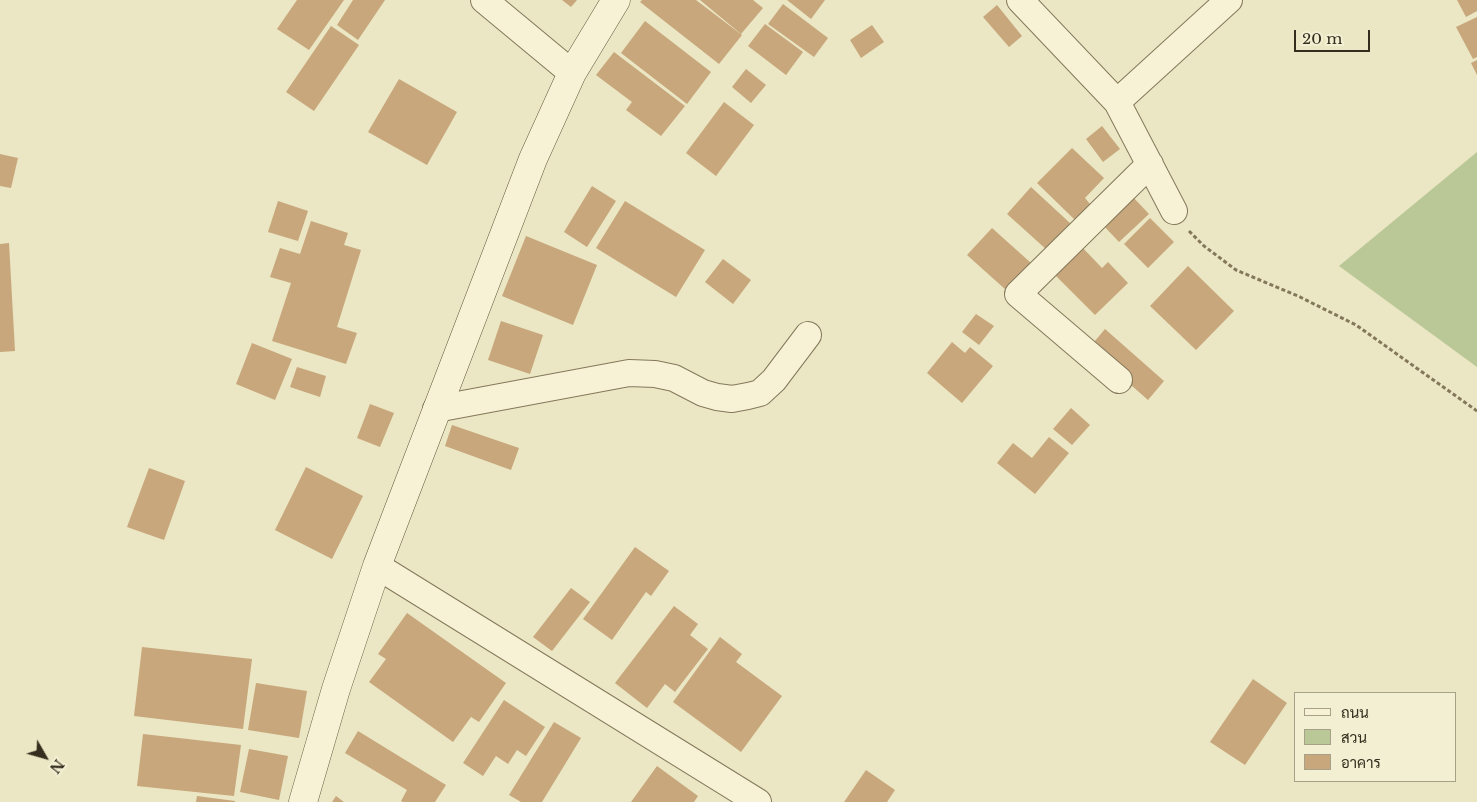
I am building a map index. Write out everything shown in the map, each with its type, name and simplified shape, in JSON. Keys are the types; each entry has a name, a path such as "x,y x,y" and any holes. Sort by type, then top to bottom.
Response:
{"street":[{"path":"484,0 572,73"},
{"path":"303,802 336,690 377,566 533,159 572,73 616,0"},
{"path":"1020,0 1116,102 1174,211"},
{"path":"1116,102 1228,0"},
{"path":"1119,380 1018,294 1150,164"},
{"path":"436,409 629,373 655,374 674,378 703,393 717,397 732,399 748,396 760,393 774,380 808,335"},
{"path":"377,566 758,802"}],"path":[{"path":"1174,211 1198,241 1231,267 1246,276 1307,300 1356,325 1477,411"}],"green space":[{"path":"1477,152 1477,367 1339,266"}],"building":[{"path":"297,0 344,0 309,50 277,29"},
{"path":"353,0 385,0 358,40 337,25"},
{"path":"562,0 577,0 571,7"},
{"path":"642,0 696,0 742,35 719,64 640,2"},
{"path":"700,0 753,0 763,8 741,34"},
{"path":"787,0 825,0 811,19"},
{"path":"1457,0 1477,0 1477,11 1466,17"},
{"path":"783,4 828,38 814,57 768,24"},
{"path":"997,5 1022,36 1009,47 983,17"},
{"path":"1477,17 1477,57 1473,59 1456,27"},
{"path":"645,21 711,72 687,104 621,53"},
{"path":"765,24 803,52 786,75 748,46"},
{"path":"872,25 884,42 861,58 850,40"},
{"path":"331,26 359,45 314,111 286,92"},
{"path":"614,52 685,106 661,136 626,110 632,102 596,75"},
{"path":"1477,60 1477,75 1471,63"},
{"path":"746,69 766,85 751,103 732,87"},
{"path":"399,79 457,112 427,165 368,132"},
{"path":"724,102 754,125 716,176 686,153"},
{"path":"1102,126 1120,149 1103,162 1086,139"},
{"path":"1072,148 1104,178 1085,198 1090,204 1075,220 1037,183"},
{"path":"0,154 18,158 11,188 0,186"},
{"path":"592,186 616,201 587,247 564,232"},
{"path":"1031,187 1071,224 1047,250 1007,214"},
{"path":"1131,195 1149,214 1119,242 1102,224"},
{"path":"278,201 308,211 298,241 268,232"},
{"path":"625,201 705,250 676,297 596,248"},
{"path":"1150,218 1174,242 1148,268 1124,244"},
{"path":"311,221 348,233 344,245 361,250 337,327 357,333 346,364 272,341 291,283 270,277 280,248 300,254"},
{"path":"992,228 1031,263 1006,290 967,255"},
{"path":"526,236 597,265 573,325 502,296"},
{"path":"9,243 15,351 0,352 0,244"},
{"path":"1079,244 1102,268 1108,262 1128,283 1095,315 1051,271"},
{"path":"723,259 751,280 733,304 705,282"},
{"path":"1188,266 1234,311 1196,350 1150,306"},
{"path":"976,314 994,326 979,345 962,332"},
{"path":"501,321 543,335 530,374 488,360"},
{"path":"1105,329 1164,381 1148,400 1089,348"},
{"path":"952,342 965,353 970,347 993,366 962,403 927,373"},
{"path":"252,343 292,359 275,400 236,384"},
{"path":"297,367 326,376 320,397 290,387"},
{"path":"370,404 394,413 380,447 357,438"},
{"path":"1071,408 1090,425 1072,445 1053,429"},
{"path":"452,425 519,448 511,470 445,446"},
{"path":"1049,437 1069,453 1035,494 997,463 1013,443 1032,458"},
{"path":"306,467 363,496 332,559 275,530"},
{"path":"149,468 185,481 164,540 127,527"},
{"path":"635,547 669,571 651,596 646,592 612,640 583,619"},
{"path":"571,588 590,602 552,651 533,637"},
{"path":"674,606 698,624 690,635 708,649 675,692 665,684 647,708 615,683"},
{"path":"407,613 506,683 479,722 471,717 453,742 369,682 386,659 378,654"},
{"path":"720,637 742,654 736,662 782,696 741,752 673,702"},
{"path":"142,647 252,659 243,729 134,716"},
{"path":"1253,679 1287,703 1245,765 1210,742"},
{"path":"256,683 307,691 299,738 248,730"},
{"path":"504,700 545,727 526,756 517,750 508,764 496,756 483,776 463,763"},
{"path":"554,722 581,738 542,802 521,802 509,795"},
{"path":"358,731 446,785 435,802 401,801 407,790 345,753"},
{"path":"143,734 241,745 234,796 137,786"},
{"path":"249,749 288,756 279,800 240,792"},
{"path":"657,766 698,796 694,802 631,802"},
{"path":"866,770 895,790 887,802 844,802"},
{"path":"197,796 235,801 235,802 196,802"},
{"path":"336,796 344,802 332,802"}]}
